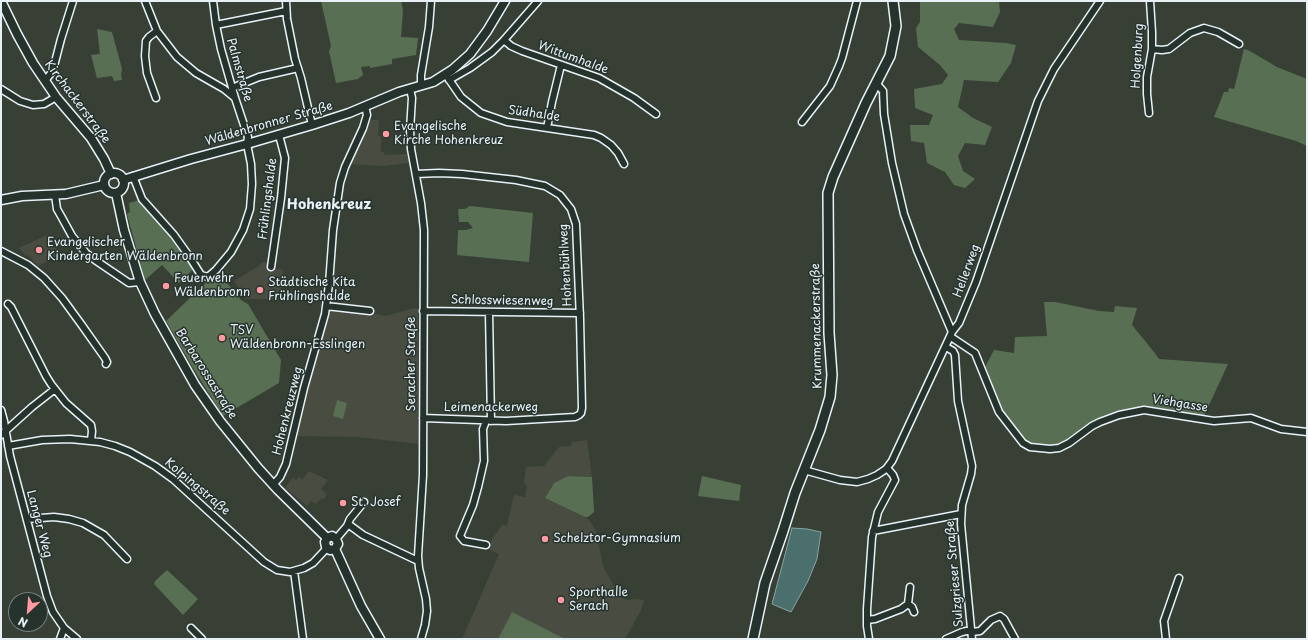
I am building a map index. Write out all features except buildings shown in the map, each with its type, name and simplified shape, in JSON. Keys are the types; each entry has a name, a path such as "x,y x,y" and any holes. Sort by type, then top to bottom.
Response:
{"main road":[{"name":"Krummenackerstraße","path":"752,639 763,589 782,537 795,493 830,397 832,380 829,333 829,188 866,103 888,61 896,26 892,1"}],"street":[{"name":"Kirchackerstraße","path":"1,1 23,45 45,81 56,97 91,138 111,174"},
{"path":"45,81 54,66 73,1"},
{"path":"145,1 156,31 173,52 185,64 202,77 224,89 235,98"},
{"name":"Palmstraße","path":"133,176 142,199 174,235 202,275 206,277 218,268 231,252 240,237 248,216 251,200 252,179 251,164 246,144 248,135 229,77 216,24 213,1"},
{"path":"286,1 287,19 312,125"},
{"path":"421,86 421,75 429,27 431,1"},
{"name":"Wäldenbronner Straße","path":"123,180 312,125 394,94 447,77 473,50 505,1"},
{"path":"447,77 454,78 486,57 504,40 538,1"},
{"path":"802,122 830,86 841,61 857,1"},
{"name":"Hellerweg","path":"804,470 835,479 854,482 863,481 874,477 887,468 899,448 952,334 959,323 976,282 1038,101 1054,69 1100,1"},
{"name":"Holgenburg","path":"1149,113 1147,89 1152,49 1150,1"},
{"path":"216,24 286,11"},
{"path":"1152,49 1169,49 1190,33 1197,29 1204,28 1224,35 1239,44"},
{"path":"156,31 146,41 145,56 146,73 156,98"},
{"name":"Wittumhalde","path":"504,40 518,49 599,78 656,114"},
{"path":"547,128 561,65"},
{"path":"232,88 259,77 298,68"},
{"path":"216,84 223,83 229,77"},
{"name":"Südhalde","path":"447,77 464,100 485,115 507,122 585,133 601,138 615,150 624,164"},
{"path":"876,83 883,91 884,114 892,163 904,214 952,334"},
{"path":"1,88 20,101 34,105 44,104 56,97"},
{"name":"Seracher Straße","path":"410,89 412,98 410,142 424,222 423,475 418,541 418,562 427,607 425,625 421,639"},
{"name":"Hohenkreuzweg","path":"273,485 281,475 287,460 326,306 329,284 331,244 340,183 345,167 363,128 367,115 365,106"},
{"name":"Frühlingshalde","path":"271,267 285,158 279,135"},
{"path":"111,174 118,174 123,180 123,187 116,193 109,192 104,185 106,178 111,174"},
{"name":"Hohenbühlweg","path":"416,174 462,174 516,180 542,185 560,195 569,206 575,221 580,313 581,414"},
{"path":"1,200 17,197 74,193 104,185"},
{"name":"Barbarossastraße","path":"116,193 124,230 140,282 155,314 206,401 237,444 273,485 327,538"},
{"path":"55,195 57,209 64,222 75,240 92,258 129,283 140,282"},
{"path":"1,251 28,265 44,278 72,312 104,357 107,362 106,364"},
{"path":"8,304 11,307 54,389 66,403 89,423 92,431 92,441"},
{"path":"326,306 370,311"},
{"name":"Schlosswiesenweg","path":"423,311 580,313"},
{"path":"486,545 464,541 461,539 460,534 475,499 483,465 483,429 489,421 489,312"},
{"name":"Viehgasse","path":"952,334 975,353 998,410 1024,444 1030,447 1050,449 1059,448 1100,422 1119,415 1144,410 1214,420 1251,418 1284,430 1307,432"},
{"name":"Sulzgrieser Straße","path":"946,347 953,351 955,355 958,401 972,466 961,514 961,529 972,634"},
{"path":"1,435 54,389"},
{"name":"Langer Weg","path":"1,410 8,446 49,602 55,615 64,628 77,639"},
{"name":"Leimenackerweg","path":"423,418 489,421 575,417 581,414"},
{"name":"Kolpingstraße","path":"8,446 31,441 92,441 123,449 155,466 182,487 264,562 277,570 284,572 304,568 311,565 331,548"},
{"path":"869,639 867,620 870,556 873,531 880,506 895,480 894,475 887,468"},
{"path":"336,539 364,502"},
{"path":"873,531 961,514"},
{"path":"27,519 54,517 70,519 83,523 104,535 127,559"},
{"path":"348,524 362,534 418,562"},
{"path":"331,548 338,544 336,539 332,536 327,538 325,544 331,548 380,639"},
{"path":"294,571 303,639"},
{"path":"1166,639 1164,621 1178,578"},
{"path":"908,604 910,587"},
{"path":"867,620 875,619 908,604"},
{"path":"908,604 912,607 914,612"},
{"path":"946,639 963,631 972,634 980,631 991,620 1000,616 1004,619 1015,639"},
{"path":"60,639 64,628"},
{"path":"191,628 202,639"}],"shaded area":[{"path":"370,120 379,120 378,136 381,136 381,152 384,152 384,155 407,154 409,163 384,166 350,164"},
{"name":"Evangelischer Kindergarten Wäldenbronn","path":"47,235 60,255 38,266 19,248"},
{"name":"Städtische Kita Frühlingshalde","path":"262,262 269,263 268,267 283,270 280,299 246,299 234,281 260,265"},
{"path":"414,308 418,309 420,444 357,437 297,436 304,395 329,309 386,316"},
{"name":"Schelztor-Gymnasium","path":"587,440 592,477 568,476 554,483 545,498 585,517 590,521 596,531 603,566 619,595 627,600 639,599 644,601 640,612 625,639 462,639 499,554 490,550 491,541 502,525 507,526 514,495 525,497 527,486 524,483 526,467 544,466 559,447 571,446 572,442"},
{"path":"309,471 328,480 321,489 327,494 324,499 322,498 316,504 311,501 307,506 285,488 293,477 296,480 299,477 302,480"}],"green space":[{"path":"321,1 401,1 403,10 401,37 418,38 416,55 392,59 392,64 370,68 370,66 361,67 363,75 358,79 336,83 329,51 331,46"},
{"path":"920,1 999,1 1000,12 993,27 959,23 954,29 959,40 1016,45 1011,63 998,82 964,80 958,107 973,118 992,127 985,145 965,143 958,156 963,171 975,179 965,188 954,185 945,172 927,163 924,143 911,141 910,125 929,125 933,115 915,108 914,89 942,84 948,75 940,65 918,47 916,28 920,22"},
{"path":"97,29 112,32 122,69 122,80 114,81 112,76 97,78 91,55 100,54"},
{"path":"1244,49 1277,67 1307,79 1307,146 1296,141 1214,117 1224,92 1228,92 1229,88 1234,89"},
{"path":"140,200 174,240 194,268 179,283 162,265 145,280 127,214 130,212 129,203"},
{"path":"470,206 533,213 529,262 457,255 458,230 473,228 468,222 459,222 458,209 465,209"},
{"name":"TSV Wäldenbronn-Esslingen","path":"216,273 223,278 241,300 248,304 281,360 279,383 223,416 166,321"},
{"path":"1044,302 1055,302 1099,311 1114,312 1115,306 1137,308 1132,325 1159,359 1228,364 1204,416 1202,417 1151,408 1121,413 1071,440 1054,447 1026,443 1002,413 984,369 994,350 1014,353 1015,337 1047,336"},
{"path":"337,400 347,403 343,419 333,416"},
{"path":"568,476 592,477 594,512 588,517 585,517 545,498 554,483"},
{"path":"702,476 741,485 739,501 698,496"},
{"path":"167,570 198,599 183,615 154,584 155,581"},
{"path":"512,612 565,639 498,639"}],"water":[{"path":"792,528 821,532 817,559 808,581 791,612 772,604"}],"place":[{"name":"Evangelische Kirche Hohenkreuz","path":"386,134"},
{"name":"Evangelischer Kindergarten Wäldenbronn","path":"39,250"},
{"name":"Feuerwehr Wäldenbronn","path":"166,286"},
{"name":"Städtische Kita Frühlingshalde","path":"260,290"},
{"name":"TSV Wäldenbronn-Esslingen","path":"222,338"},
{"name":"St. Josef","path":"343,503"},
{"name":"Schelztor-Gymnasium","path":"545,539"},
{"name":"Sporthalle Serach","path":"561,600"}],"district":[{"name":"Hohenkreuz","path":"329,205"}]}
